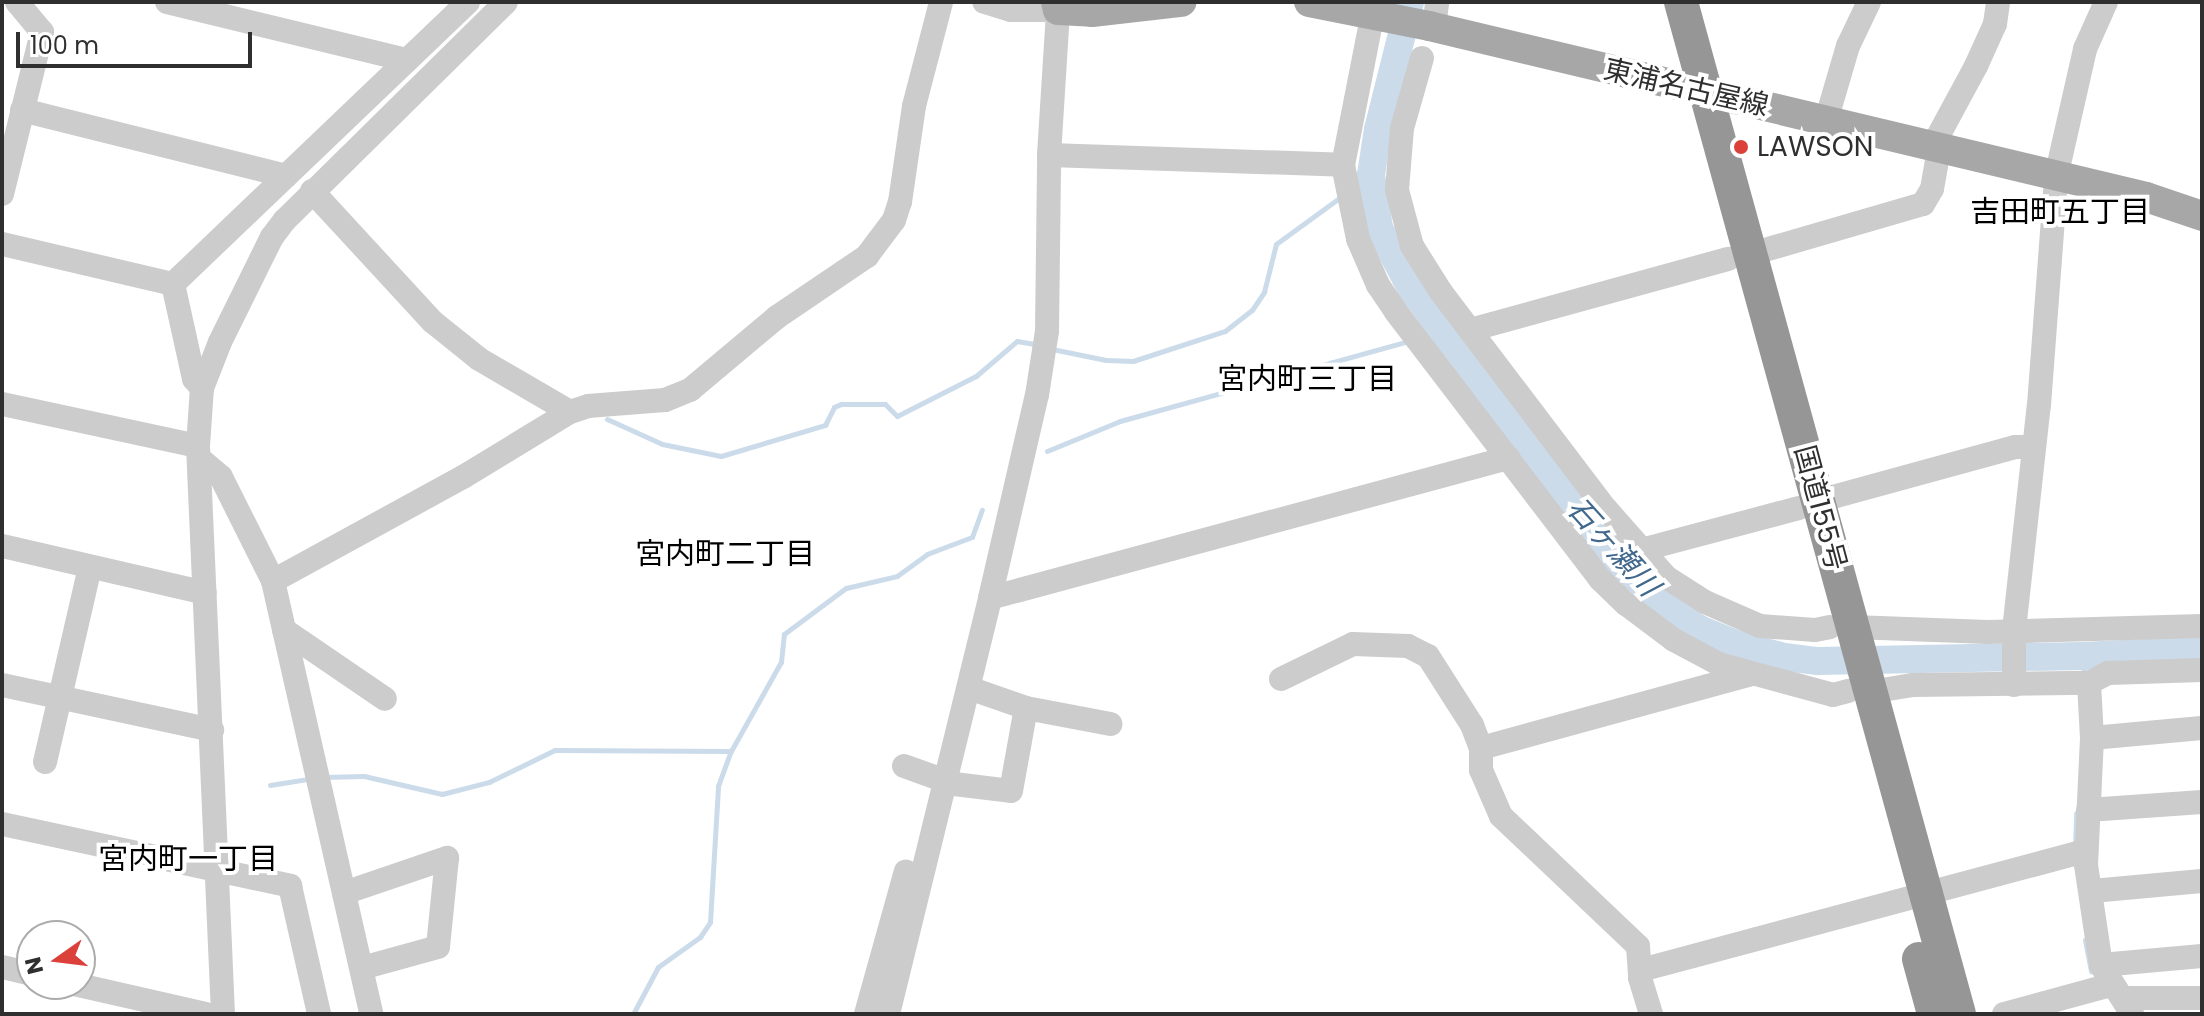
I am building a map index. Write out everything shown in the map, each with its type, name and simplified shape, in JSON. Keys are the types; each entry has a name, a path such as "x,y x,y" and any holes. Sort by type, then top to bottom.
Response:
{"highway":[{"name":"国道155号","path":"1658,2 1694,90"},
{"name":"国道155号","path":"1681,2 1694,90 1914,896 1934,1014"},
{"name":"国道155号","path":"1914,896 1959,1014"}],"main road":[{"path":"1057,6 1092,12 1181,2"},
{"name":"東浦名古屋線","path":"1309,2 1433,19 1694,90 2146,197 2202,216"}],"street":[{"path":"2,194 42,32 17,2"},
{"path":"167,2 407,60"},
{"path":"173,284 468,2"},
{"path":"223,1014 200,453 202,388 220,342 272,237 312,191 506,2"},
{"path":"273,581 463,477 570,412 681,395 777,317 874,248 894,220 900,202 914,106 941,2"},
{"path":"888,1014 990,598 1037,395 1047,331 1049,155 1057,6 1011,10 984,2"},
{"path":"1826,121 1848,46 1869,2"},
{"path":"1470,330 1923,204 1932,189 1936,140 1956,106 1995,24 1998,2"},
{"path":"2014,685 2014,630 2034,447 2056,177 2085,49 2106,2"},
{"path":"1376,10 1343,165 1358,239 1378,285 1600,579 1626,604 1694,652 1752,674 1833,695 1858,688 1913,685 2089,683 2108,673 2202,670"},
{"path":"1422,58 1398,152 1399,210 1421,263 1641,550 1678,585 1737,618 1760,626 1815,630 2202,626"},
{"path":"22,110 286,176"},
{"path":"1049,155 1343,165"},
{"path":"312,191 433,322 479,359 570,412"},
{"path":"2,244 173,284"},
{"path":"173,284 194,379 202,388"},
{"path":"2,404 200,453 221,477 273,581 371,1014"},
{"path":"1641,550 2015,447 2034,447"},
{"path":"990,598 1508,458"},
{"path":"2,546 205,593"},
{"path":"45,762 90,567"},
{"path":"284,630 385,699"},
{"path":"1281,679 1353,644 1386,643 1420,650 1457,697 1481,748 1481,770 1501,816 1633,938 1638,946 1651,1014"},
{"path":"1481,748 1752,674"},
{"path":"2089,683 2092,738 2086,851 2092,891 2117,991"},
{"path":"2,685 212,730"},
{"path":"969,688 1026,708 1111,724"},
{"path":"904,766 945,781 1011,791 1026,708"},
{"path":"2092,738 2202,728"},
{"path":"2088,810 2202,802"},
{"path":"2,824 290,886 319,1014"},
{"path":"866,1014 911,855 916,845 929,845"},
{"path":"1641,970 2086,851"},
{"path":"344,893 447,858 438,947 362,968"},
{"path":"2092,891 2202,881"},
{"path":"2004,1014 2117,991 2202,956"},
{"path":"96,989 206,1014"},
{"path":"2117,991 2202,998"}],"waterway":[{"name":"石ヶ瀬川","path":"1410,2 1378,129 1371,175 1379,228 1412,290 1608,551 1670,610 1699,629 1733,643 1784,657 1818,661 2083,656 2202,650"},
{"path":"1356,185 1371,175"},
{"path":"1052,349 1106,360 1133,361 1225,331 1252,310 1264,292 1276,244 1342,196"},
{"path":"1422,335 1438,326"},
{"path":"607,419 662,444 721,456 825,425 834,407 841,404 885,404 897,416 976,376 1017,341 1039,345"},
{"path":"1047,451 1120,421 1409,341"},
{"path":"633,1014 658,967 700,937 710,922 718,786 731,751 781,662 784,634 846,588 897,576 927,554 972,537 982,510"},
{"path":"2083,656 2084,676"},
{"path":"323,777 364,776 442,794 489,782 555,750 731,751"},
{"path":"270,785 309,779"},
{"path":"2075,847 2076,813"},
{"path":"2085,940 2091,971"}],"place":[{"name":"LAWSON","path":"1741,147"}],"district":[{"name":"吉田町五丁目","path":"2060,212"},
{"name":"宮内町三丁目","path":"1307,379"},
{"name":"宮内町二丁目","path":"725,554"},
{"name":"宮内町一丁目","path":"188,859"}]}
